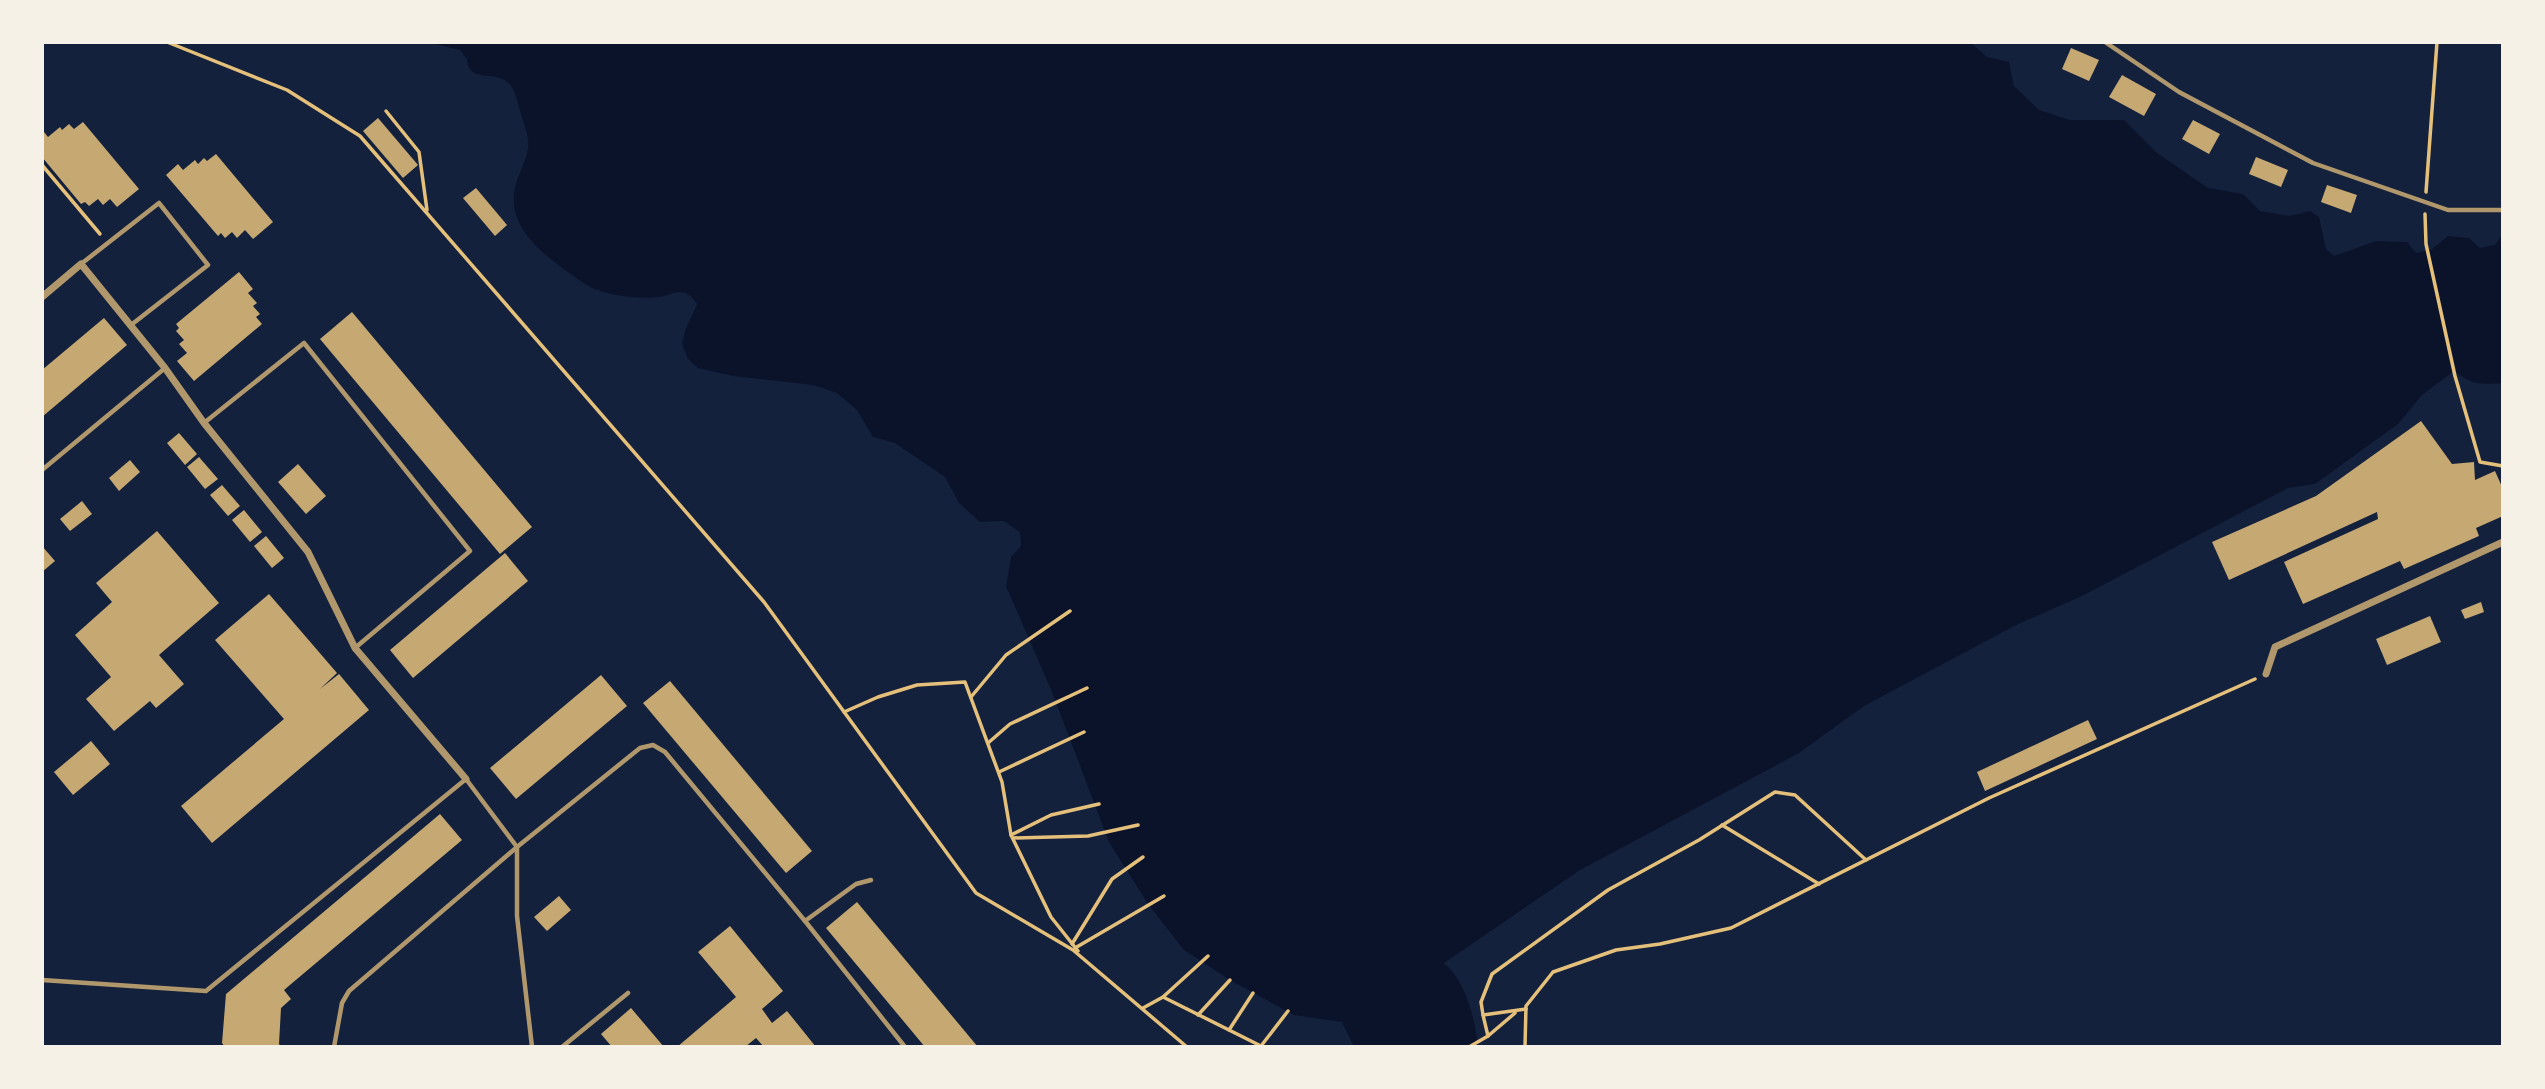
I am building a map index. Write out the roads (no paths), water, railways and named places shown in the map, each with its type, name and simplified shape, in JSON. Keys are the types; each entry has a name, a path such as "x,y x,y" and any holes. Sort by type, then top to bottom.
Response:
{"street":[{"path":"42,297 81,264 308,552 355,648 466,779"},
{"path":"2266,674 2275,647 2503,542"}],"lane":[{"path":"2105,42 2179,92 2313,163 2448,210 2503,210"},
{"path":"81,264 159,203 208,265 131,326"},
{"path":"204,423 304,343 470,551 355,648"},
{"path":"42,470 165,368"},
{"path":"334,1047 342,1003 349,992 517,847 640,748 653,745 665,752 905,1047"},
{"path":"42,980 206,991 466,779 517,847 517,916 532,1047"},
{"path":"805,921 856,884 871,880"},
{"path":"562,1047 628,993"}],"water":[{"path":"427,42 1970,42 1987,57 2009,62 2014,86 2039,110 2070,120 2124,120 2157,153 2208,188 2243,194 2260,211 2290,216 2310,211 2319,217 2326,249 2334,256 2376,241 2407,242 2416,253 2431,250 2448,236 2469,238 2480,248 2495,245 2503,233 2503,383 2477,383 2454,371 2422,395 2398,424 2315,484 2288,488 2082,596 2018,624 1864,706 1799,753 1580,870 1444,963 1464,990 1475,1024 1478,1047 1354,1047 1342,1022 1294,1015 1230,980 1184,950 1148,904 1109,842 1052,692 1006,586 1011,557 1021,546 1020,532 1004,521 980,522 959,503 945,477 895,443 873,437 857,410 837,393 813,385 733,376 698,368 688,359 682,344 697,304 688,294 677,292 640,298 619,296 589,286 547,256 526,234 514,208 515,187 528,144 513,89 499,78 472,72 460,50"}]}
